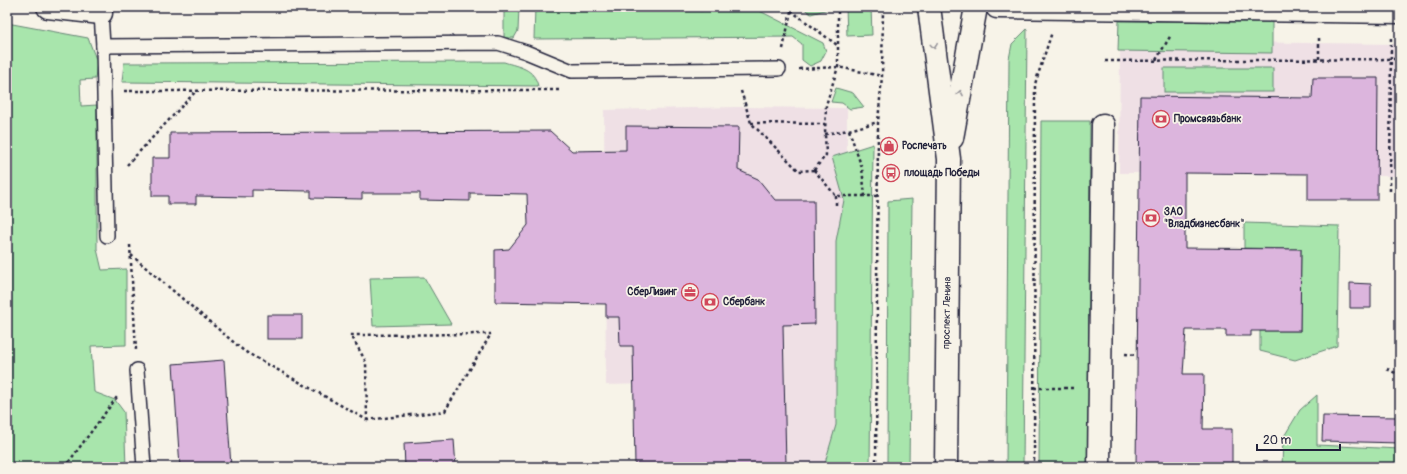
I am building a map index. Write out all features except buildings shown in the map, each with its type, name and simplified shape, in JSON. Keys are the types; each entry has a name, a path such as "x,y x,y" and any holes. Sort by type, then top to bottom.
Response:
{"street":[{"path":"48,7 101,10"},
{"name":"проспект Ленина","path":"929,7 949,159 946,467"},
{"name":"проспект Ленина","path":"949,159 976,7"},
{"path":"997,7 1396,12"},
{"path":"1099,467 1103,125"}],"lane":[{"path":"101,10 107,236"},
{"path":"103,46 498,43 526,52 572,71 779,69"},
{"path":"137,370 144,467"}],"path":[{"path":"786,7 838,46"},
{"path":"735,70 751,124 799,171 814,170 826,154 826,105 838,67 838,7"},
{"path":"876,467 878,122 882,76 883,7"},
{"path":"1034,467 1035,84 1060,8"},
{"path":"791,11 779,69 838,67 882,76"},
{"path":"1390,191 1391,59 1396,12"},
{"path":"1105,61 1400,59"},
{"path":"103,91 568,90"},
{"path":"106,187 196,91"},
{"path":"825,134 849,130 878,122"},
{"path":"751,124 825,124"},
{"path":"849,130 862,168 865,196"},
{"path":"814,170 836,196 836,208"},
{"path":"836,196 877,196"},
{"path":"65,467 137,370 130,245"},
{"path":"131,255 244,351 367,420 445,411 491,334 350,335 366,362 367,420"},
{"path":"1387,369 1400,375"},
{"path":"1034,388 1050,388"}],"shaded area":[{"path":"1120,41 1400,44 1400,176 1378,176 1377,200 1308,200 1308,174 1119,173"},
{"name":"Сбербанк","path":"738,107 847,108 846,466 786,466 688,383 606,385 604,110"}],"green space":[{"path":"504,7 519,7 518,31 514,38 504,38"},
{"path":"535,7 678,7 701,11 723,7 752,7 823,43 826,51 821,61 810,66 802,60 802,44 793,37 534,39"},
{"path":"802,7 828,7 828,9 811,14"},
{"path":"846,7 871,7 872,35 847,36"},
{"path":"1119,21 1272,22 1272,53 1118,51"},
{"path":"7,23 88,38 97,62 95,79 80,80 81,106 97,105 97,249 102,270 126,269 126,345 91,346 94,392 115,400 124,412 126,467 7,467"},
{"path":"1027,29 1023,467 1006,467 1009,59 1012,44"},
{"path":"504,62 525,69 533,75 538,86 122,82 124,63"},
{"path":"1164,68 1273,68 1273,92 1164,92"},
{"path":"836,88 853,93 864,107 850,109 842,103 831,102"},
{"path":"1041,121 1090,121 1088,467 1039,467"},
{"path":"873,144 870,467 826,467 826,459 836,425 836,241 844,200 832,157"},
{"path":"912,199 909,467 887,467 888,201"},
{"path":"1244,223 1339,226 1337,346 1295,360 1260,351 1260,331 1300,331 1301,249 1244,248"},
{"path":"424,277 451,324 373,326 370,278"},
{"path":"1317,395 1317,445 1400,449 1400,467 1282,467 1283,438 1300,410"}],"place":[{"name":"Промсвязьбанк","path":"1161,119"},
{"name":"Роспечать","path":"889,146"},
{"name":"площадь Победы","path":"891,173"},
{"name":"ЗАО \"Владбизнесбанк\"","path":"1151,218"},
{"name":"СберЛизинг","path":"690,292"},
{"name":"Сбербанк","path":"710,302"}]}
